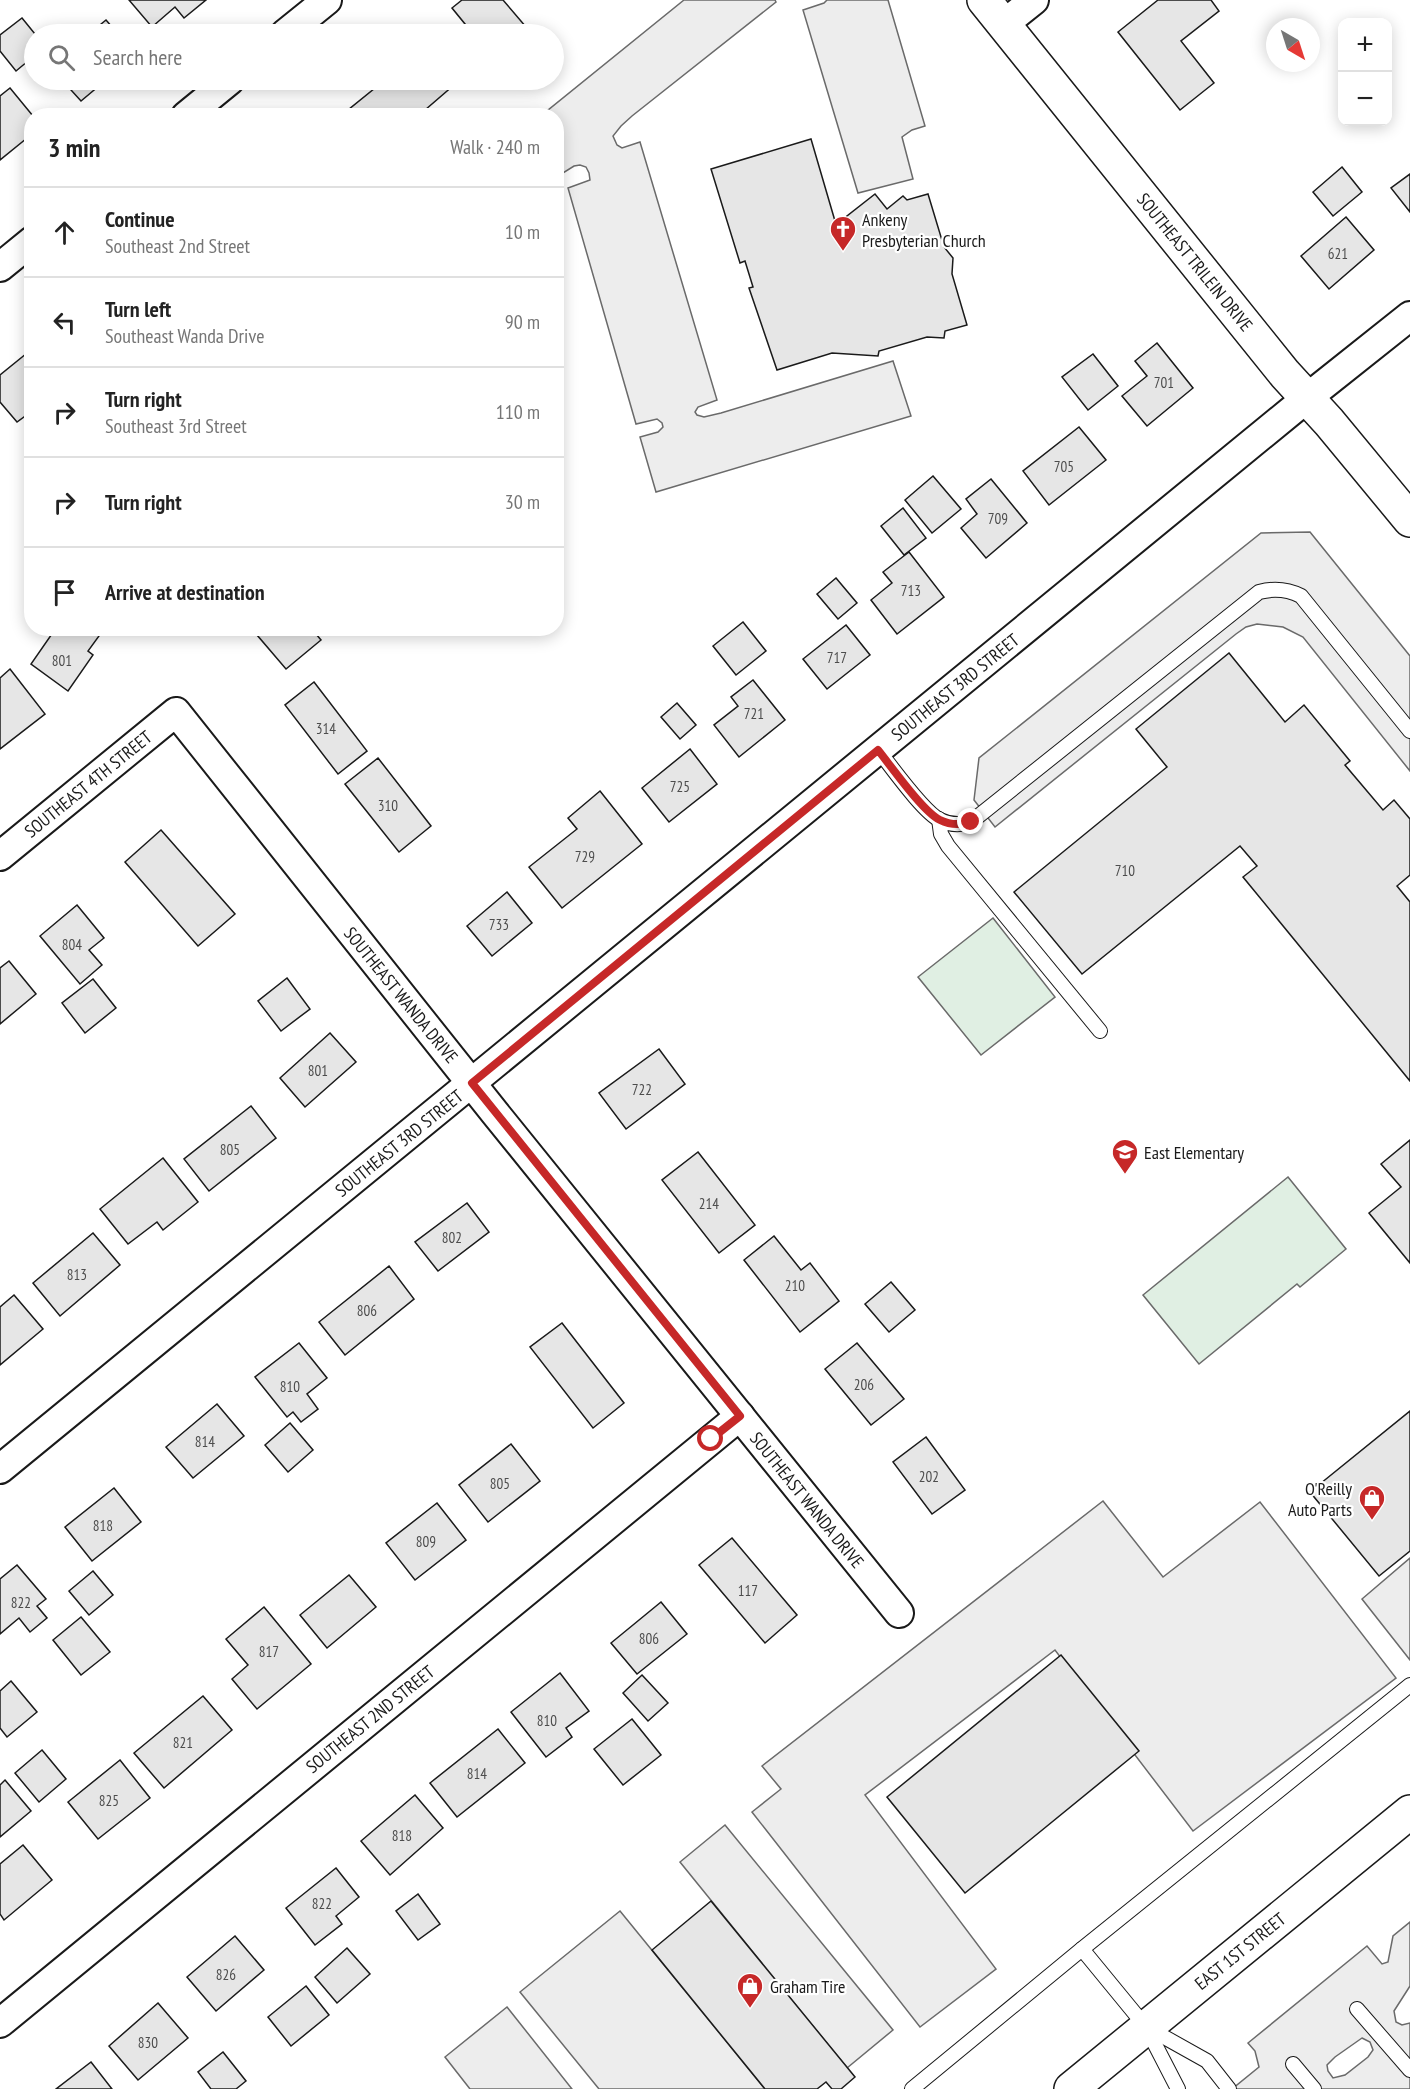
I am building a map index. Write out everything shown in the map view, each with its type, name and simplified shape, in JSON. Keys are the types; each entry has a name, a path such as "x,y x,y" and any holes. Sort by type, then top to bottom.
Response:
{"street":[{"path":"297,24 327,0"},
{"path":"994,12 1034,0"},
{"name":"SOUTHEAST TRILEIN DRIVE","path":"994,12 1278,365 1410,520"},
{"path":"196,108 218,90"},
{"path":"0,267 24,248"},
{"name":"SOUTHEAST 3RD STREET","path":"0,1469 1410,316"},
{"name":"SOUTHEAST 4TH STREET","path":"0,856 176,712"},
{"name":"SOUTHEAST WANDA DRIVE","path":"176,712 899,1613"},
{"name":"SOUTHEAST 2ND STREET","path":"0,2023 740,1416"},
{"name":"EAST 1ST STREET","path":"1071,2089 1410,1812"}],"lane":[{"path":"878,750 930,814 948,823 964,824 980,817 1259,592 1268,590 1291,591 1301,596 1410,731"},
{"path":"939,819 941,834 948,846 1100,1031"},
{"path":"912,2089 1410,1685"},
{"path":"1082,1949 1146,2027 1178,2089"},
{"path":"1358,2009 1410,2070"},
{"path":"1146,2027 1207,2061 1229,2089"},
{"path":"1293,2064 1314,2089"}],"green space":[{"path":"993,918 1055,997 981,1055 918,977"},
{"path":"1288,1177 1346,1249 1300,1287 1297,1284 1199,1364 1143,1295"}],"shaded area":[{"path":"684,0 775,0 776,2 632,116 613,136 617,145 622,148 640,142 717,400 698,407 695,412 704,417 721,413 893,361 911,416 656,492 640,437 658,432 663,427 662,423 657,419 636,424 568,188 590,180 589,173 586,167 580,165 564,172 564,108 551,108"},
{"path":"827,0 888,0 925,126 912,130 902,137 913,179 858,193 803,10"},
{"path":"1310,532 1410,656 1410,771 1303,637 1283,627 1257,624 1246,627 1236,634 995,827 974,800 979,758 1261,533"},
{"path":"1103,1501 1163,1577 1260,1502 1396,1678 1193,1831 1055,1650 865,1795 996,1969 920,2027 752,1812 781,1789 762,1766"},
{"path":"1410,1558 1410,1660 1362,1599"},
{"path":"725,1825 893,2030 847,2068 680,1862"},
{"path":"620,1911 765,2089 599,2089 520,1992"},
{"path":"1410,1922 1410,1986 1394,2011 1396,2022 1402,2025 1410,2023 1410,2089 1232,2089 1259,2067 1255,2051 1248,2043 1367,1946 1382,1964 1388,1962 1393,1936","holes":["1362,2038 1370,2042 1373,2050 1368,2057 1345,2075 1333,2078 1327,2065 1335,2057"]},
{"path":"507,2007 572,2089 470,2089 445,2057"}],"building":[{"path":"129,0 206,0 184,18 175,7 155,24 149,24"},
{"path":"462,0 503,0 523,24 465,24 452,8"},
{"path":"1158,0 1211,0 1219,11 1181,41 1214,83 1180,110 1118,32"},
{"path":"22,18 27,24 24,24 24,64 16,71 0,51 0,35"},
{"path":"10,88 26,108 24,108 24,140 0,160 0,96"},
{"path":"71,90 94,90 81,101"},
{"path":"373,90 448,90 427,108 350,108"},
{"name":"Ankeny Presbyterian Church","path":"811,139 835,221 843,219 875,194 887,209 903,196 907,200 928,194 944,247 953,258 952,274 967,325 945,331 944,338 927,337 879,351 878,356 832,353 777,370 749,288 753,287 745,261 740,263 711,169"},
{"path":"1342,167 1362,192 1333,216 1313,192"},
{"path":"1410,174 1410,212 1391,188"},
{"path":"1346,217 1374,250 1329,289 1301,256"},
{"path":"1157,343 1193,388 1147,426 1122,396 1147,376 1135,361"},
{"path":"1093,354 1118,386 1088,410 1062,377"},
{"path":"24,356 24,417 17,422 0,402 0,375"},
{"path":"1079,427 1106,460 1049,505 1023,471"},
{"path":"933,476 961,509 932,533 905,500"},
{"path":"991,479 1027,523 986,558 961,528 977,514 966,499"},
{"path":"903,508 926,538 904,555 881,526"},
{"path":"909,552 944,597 897,634 871,600 892,583 883,572"},
{"path":"836,578 857,603 838,619 817,594"},
{"path":"743,622 766,651 736,675 713,646"},
{"path":"846,625 870,655 827,689 803,659"},
{"path":"50,636 99,636 88,651 93,655 68,691 31,664"},
{"path":"258,636 318,636 321,640 286,669"},
{"path":"1229,653 1285,722 1304,705 1350,761 1345,765 1383,810 1394,800 1410,819 1410,875 1397,886 1410,902 1410,1081 1243,877 1257,866 1240,846 1082,974 1014,892 1167,767 1136,729"},
{"path":"10,669 45,714 0,749 0,678"},
{"path":"753,680 785,720 739,757 714,725 738,706 731,697"},
{"path":"314,682 367,751 338,774 285,705"},
{"path":"677,703 696,725 680,739 661,717"},
{"path":"690,749 717,784 669,822 642,788"},
{"path":"378,758 431,826 399,852 345,784"},
{"path":"600,791 642,844 562,908 529,867 577,829 568,818"},
{"path":"161,830 235,914 198,946 125,862"},
{"path":"507,892 532,923 492,956 467,926"},
{"path":"77,905 104,938 89,950 102,965 80,984 40,936"},
{"path":"9,961 36,994 0,1024 0,968"},
{"path":"287,978 310,1009 281,1031 258,1001"},
{"path":"93,979 116,1008 85,1033 62,1003"},
{"path":"330,1033 356,1062 305,1107 280,1078"},
{"path":"659,1049 685,1084 626,1129 599,1093"},
{"path":"251,1106 276,1138 209,1191 184,1159"},
{"path":"1410,1140 1410,1263 1369,1213 1401,1187 1381,1164"},
{"path":"698,1152 755,1225 719,1253 662,1180"},
{"path":"163,1158 198,1202 163,1230 157,1222 128,1244 100,1209"},
{"path":"467,1203 489,1232 438,1271 415,1242"},
{"path":"93,1233 120,1265 60,1316 33,1283"},
{"path":"774,1236 801,1270 810,1263 839,1301 800,1332 744,1260"},
{"path":"389,1266 414,1299 345,1355 319,1322"},
{"path":"891,1282 915,1310 889,1332 865,1304"},
{"path":"14,1295 43,1329 0,1365 0,1307"},
{"path":"562,1323 624,1403 593,1428 530,1347"},
{"path":"299,1343 327,1378 307,1394 318,1409 301,1422 293,1412 287,1417 255,1377"},
{"path":"857,1343 904,1399 871,1425 825,1369"},
{"path":"217,1404 244,1436 193,1478 166,1447"},
{"name":"O'Reilly Auto Parts","path":"1410,1411 1410,1551 1379,1576 1310,1492"},
{"path":"290,1423 313,1450 288,1472 265,1445"},
{"path":"926,1437 965,1490 932,1514 893,1462"},
{"path":"511,1444 540,1481 488,1522 459,1485"},
{"path":"114,1488 141,1522 92,1561 65,1527"},
{"path":"437,1503 466,1540 415,1580 386,1543"},
{"path":"732,1538 797,1615 765,1643 699,1565"},
{"path":"17,1565 46,1599 37,1606 47,1618 30,1632 19,1618 0,1634 0,1579"},
{"path":"93,1571 113,1595 89,1615 69,1591"},
{"path":"349,1575 376,1607 327,1648 300,1615"},
{"path":"661,1602 687,1634 637,1674 611,1643"},
{"path":"264,1607 311,1664 257,1709 232,1679 248,1665 226,1639"},
{"path":"81,1617 110,1652 81,1675 53,1640"},
{"path":"1061,1655 1139,1751 965,1893 887,1797"},
{"path":"560,1673 589,1711 566,1728 572,1737 546,1757 511,1712"},
{"path":"642,1675 668,1703 648,1721 623,1693"},
{"path":"11,1681 37,1712 7,1737 0,1728 0,1691"},
{"path":"203,1696 232,1730 164,1788 134,1753"},
{"path":"632,1719 661,1755 623,1785 594,1749"},
{"path":"498,1729 525,1763 457,1817 430,1783"},
{"path":"42,1750 66,1779 39,1802 15,1773"},
{"path":"120,1760 150,1798 98,1839 68,1802"},
{"path":"5,1780 31,1811 0,1837 0,1785"},
{"path":"415,1795 443,1828 390,1875 361,1841"},
{"path":"23,1845 52,1880 4,1920 0,1914 0,1864"},
{"path":"336,1868 359,1897 336,1916 342,1924 315,1945 286,1908"},
{"path":"418,1894 440,1924 418,1940 396,1911"},
{"name":"Graham Tire","path":"711,1901 855,2077 841,2089 832,2089 826,2082 817,2089 765,2089 652,1950"},
{"path":"235,1936 264,1970 216,2011 187,1977"},
{"path":"347,1948 370,1974 337,2003 315,1977"},
{"path":"306,1986 329,2015 291,2046 268,2017"},
{"path":"158,2003 188,2038 138,2080 109,2046"},
{"path":"223,2052 246,2081 236,2089 211,2089 198,2072"},
{"path":"91,2062 112,2089 56,2089"}],"place":[{"name":"Ankeny Presbyterian Church","path":"843,252"},
{"name":"East Elementary","path":"1125,1175"},
{"name":"O'Reilly Auto Parts","path":"1372,1521"},
{"name":"Graham Tire","path":"750,2009"}],"route":[{"path":"711,1439 740,1416 472,1083 878,750 930,814 948,823 971,822"}]}
